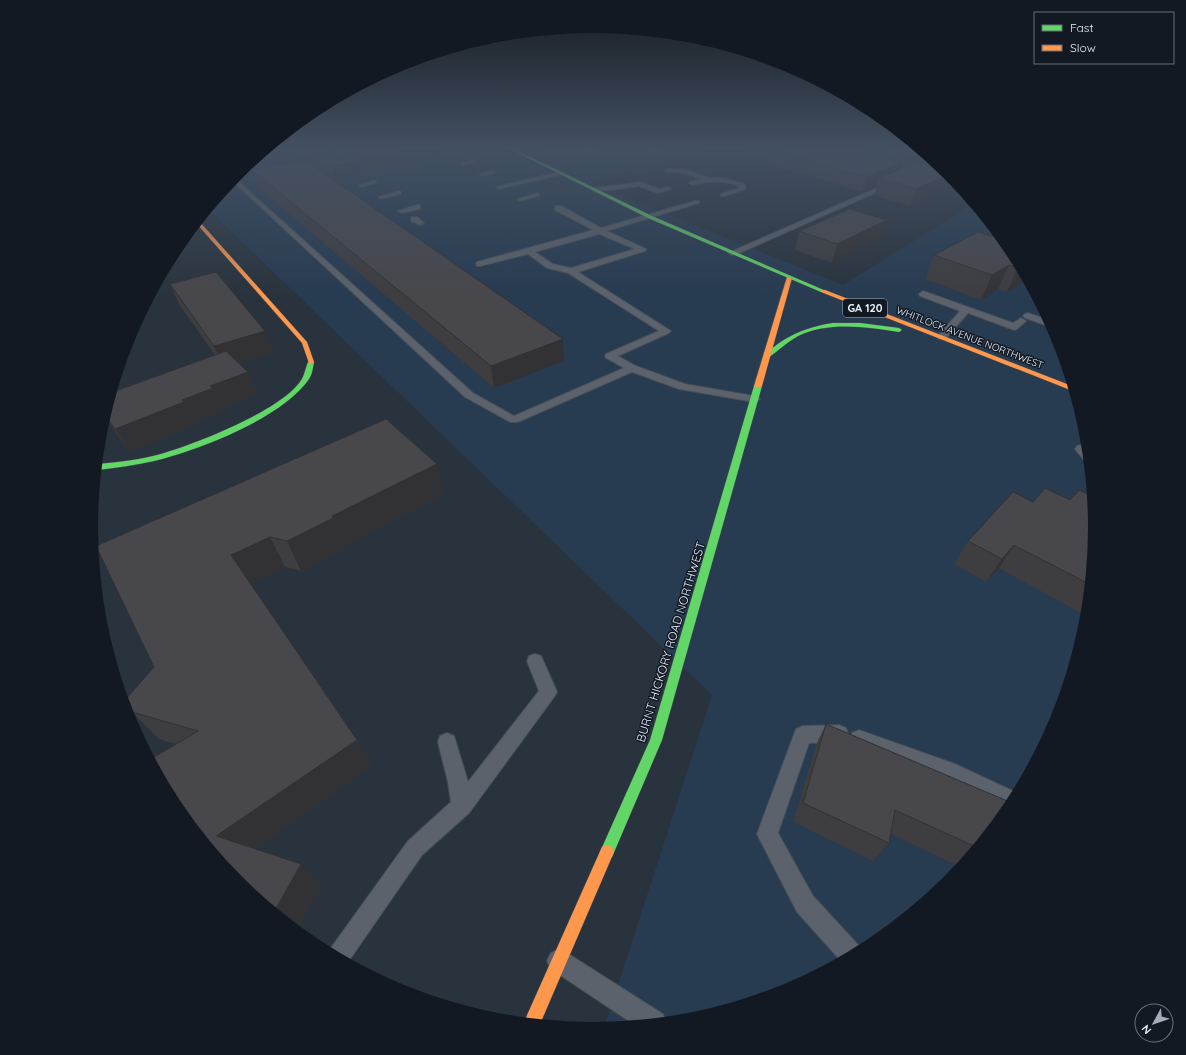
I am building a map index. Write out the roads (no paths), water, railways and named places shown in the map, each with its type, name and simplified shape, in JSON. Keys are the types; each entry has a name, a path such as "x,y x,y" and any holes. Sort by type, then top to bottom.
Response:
{"main road":[{"name":"WHITLOCK AVENUE NORTHWEST","path":"612,198 650,217 789,278 1066,386"},
{"path":"103,467 121,465 170,454 237,428 260,416 289,397 307,378 311,368 309,352 305,343 201,226"},
{"name":"BURNT HICKORY ROAD NORTHWEST","path":"534,1019 656,740 789,278"},
{"path":"766,357 797,334 822,327 857,324 942,337"}],"lane":[{"path":"255,198 469,395 514,420 632,368"},
{"path":"674,198 688,204"},
{"path":"732,253 858,198"},
{"path":"480,264 580,239 600,230 650,217 697,202"},
{"path":"402,211 417,207"},
{"path":"558,208 600,230 642,249 614,255 588,263 571,271"},
{"path":"529,251 550,266 571,271 666,331 610,356 632,368 683,387 754,399"},
{"path":"923,294 1014,327 1025,318 1043,322"},
{"path":"942,337 966,310"},
{"path":"341,953 414,848 462,806 548,692 535,661"},
{"path":"848,951 806,904 768,834 803,735 842,734 955,772 1007,798"},
{"path":"447,742 458,782 462,806"},
{"path":"559,961 648,1019"}]}
